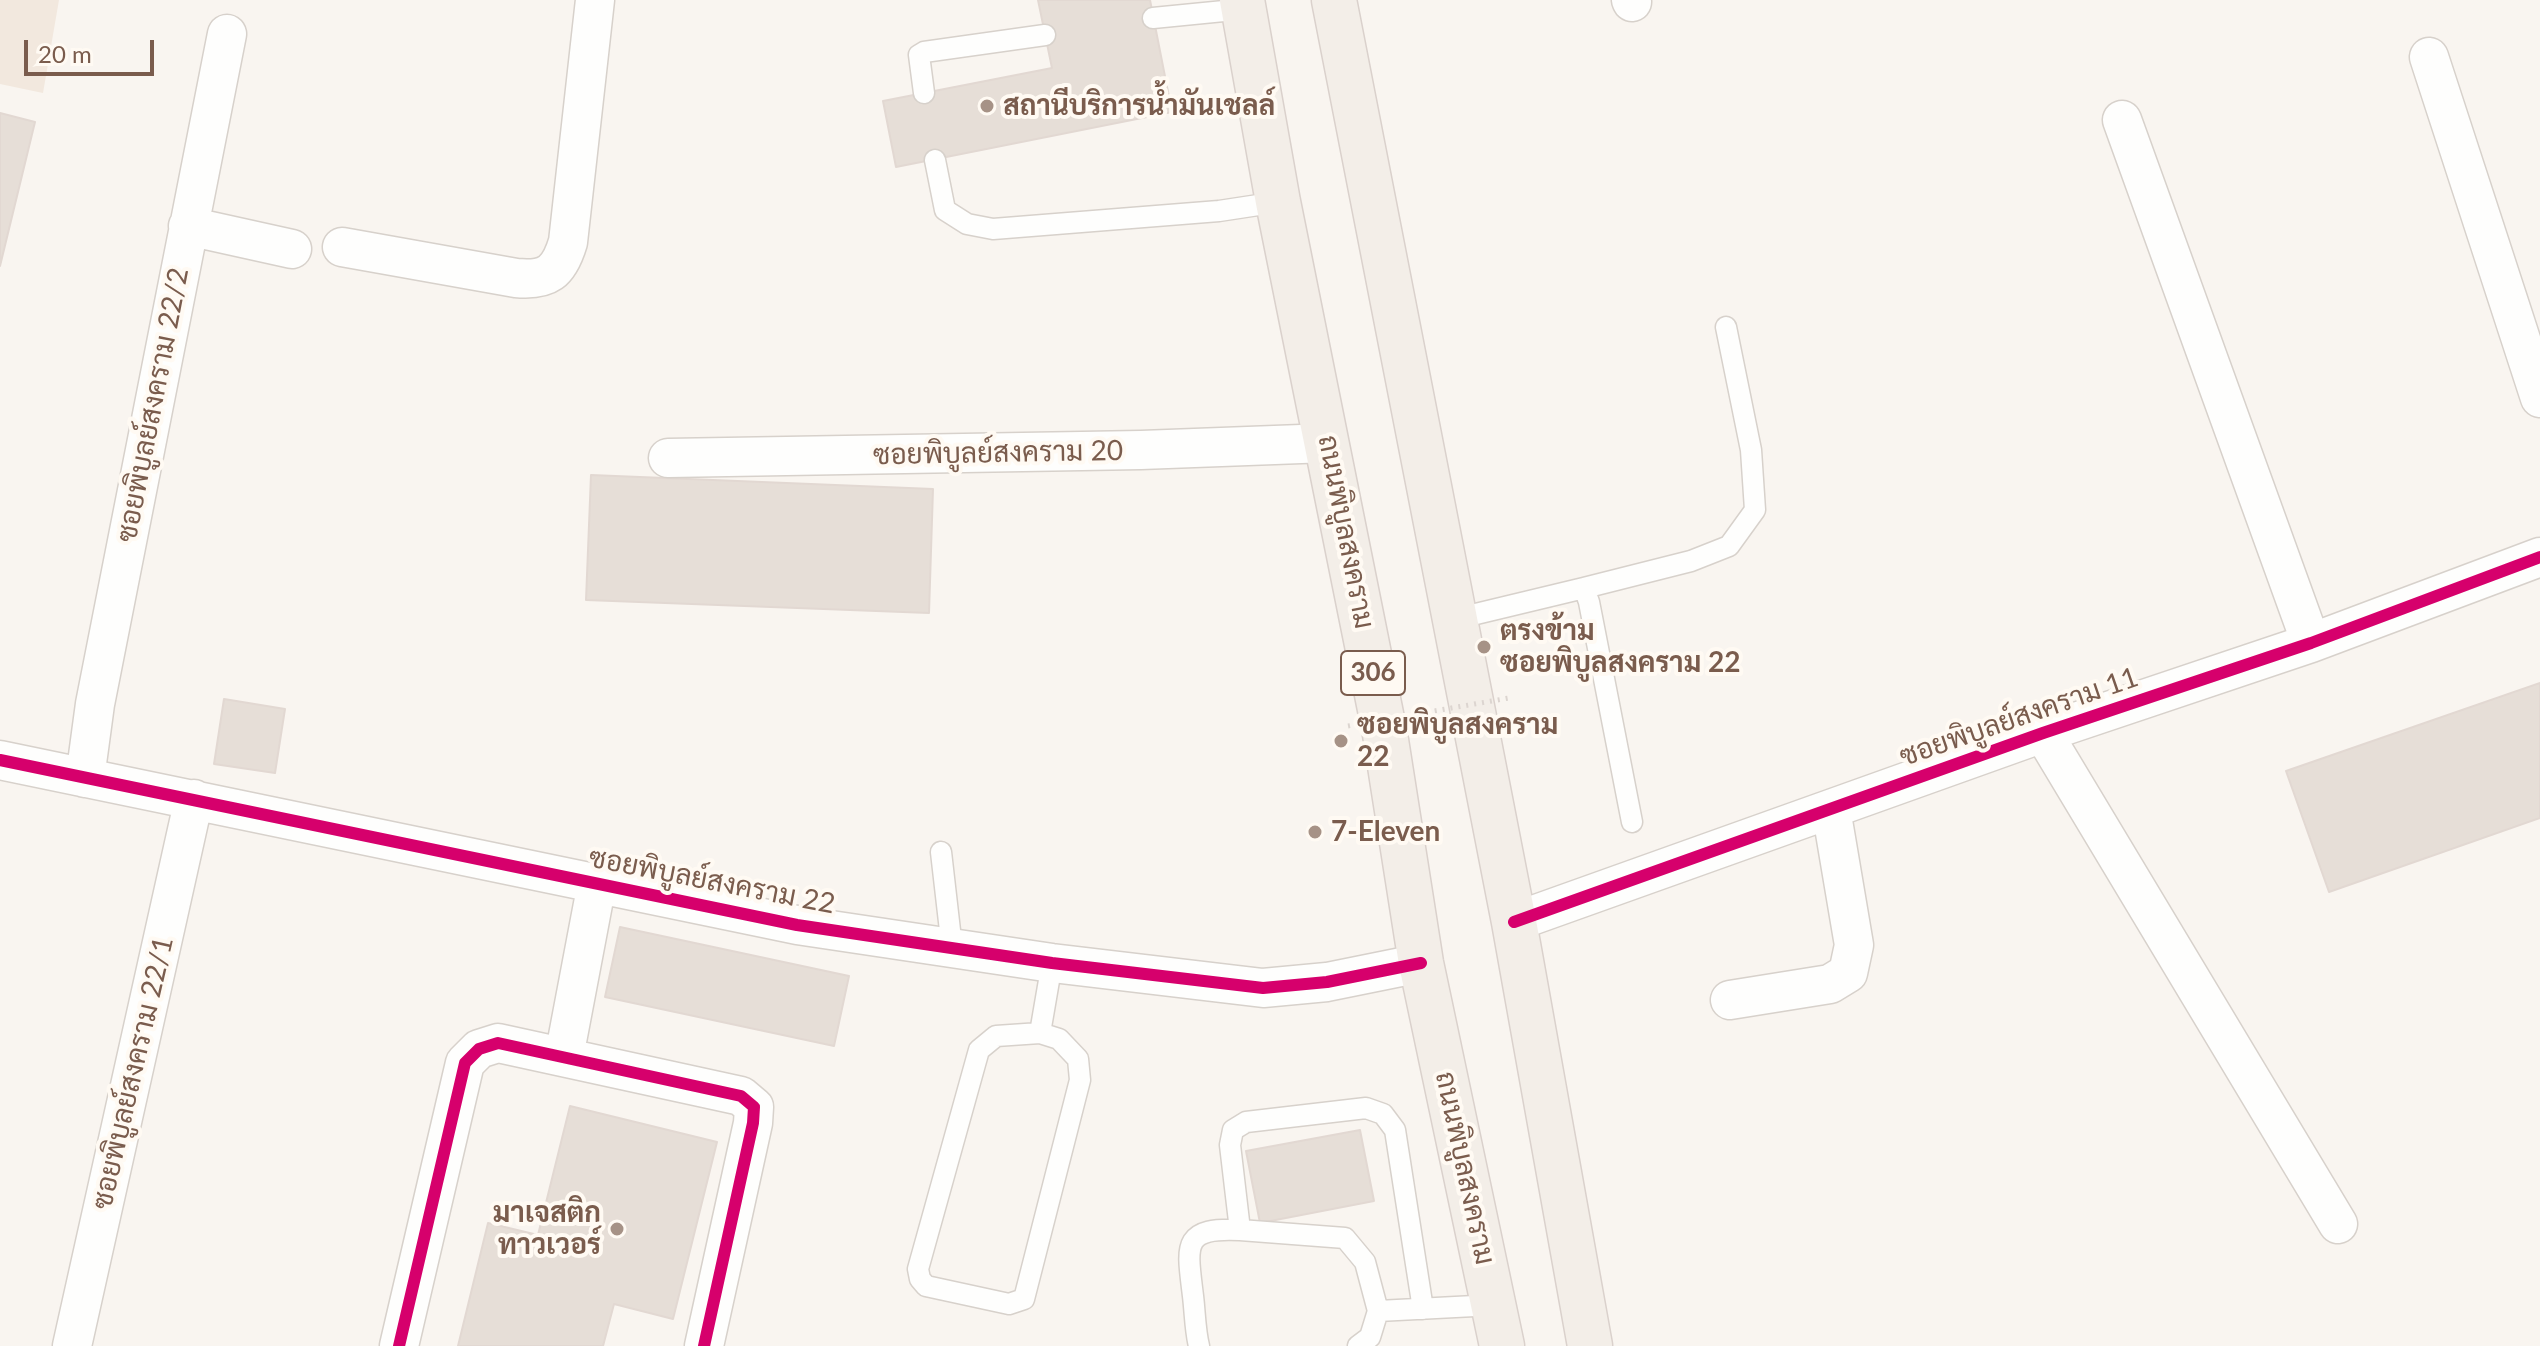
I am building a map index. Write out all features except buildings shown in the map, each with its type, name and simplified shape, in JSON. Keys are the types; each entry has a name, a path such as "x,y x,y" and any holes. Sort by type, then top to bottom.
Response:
{"main road":[{"path":"1334,0 1514,922 1590,1346"},
{"name":"ถนนพิบูลสงคราม","path":"1243,4 1278,202 1393,775 1421,963 1498,1326"}],"street":[{"path":"342,247 516,278 535,280 550,274 563,260 568,242 595,0"},
{"name":"ซอยพิบูลย์สงคราม 22/2","path":"85,778 95,704 227,34"},
{"path":"2429,57 2540,398"},
{"path":"2122,120 2311,643"},
{"path":"188,226 292,249"},
{"name":"ซอยพิบูลย์สงคราม 20","path":"668,458 1141,450 1328,443"},
{"name":"ซอยพิบูลย์สงคราม 11","path":"1514,922 2043,733 2311,643 2540,557"},
{"path":"2043,733 2338,1224"},
{"name":"ซอยพิบูลย์สงคราม 22","path":"0,760 797,925 1052,963 1263,988 1327,982 1421,963"},
{"name":"ซอยพิบูลย์สงคราม 22/1","path":"72,1346 194,799"},
{"path":"1730,1000 1830,984 1848,973 1854,945 1831,809"},
{"path":"564,1057 597,883"},
{"path":"399,1346 465,1063 479,1049 498,1043 741,1096 754,1107 704,1346"}],"lane":[{"path":"1153,18 1243,4"},
{"path":"924,93 919,55 924,52 1045,35"},
{"path":"935,160 945,210 967,224 993,229 1219,211 1278,202"},
{"path":"1455,619 1691,561 1729,546 1755,510 1751,450 1726,327"},
{"path":"1584,588 1632,822"},
{"path":"941,852 952,948"},
{"path":"1040,1033 1052,963"},
{"path":"1040,1033 1059,1039 1078,1059 1080,1080 1024,1299 1009,1304 926,1286 920,1279 918,1269 979,1050 996,1036 1040,1033"},
{"path":"1240,1230 1230,1145 1233,1130 1246,1122 1366,1108 1383,1114 1395,1130 1423,1309"},
{"path":"1199,1346 1188,1253 1195,1238 1211,1228 1345,1238 1365,1262 1378,1311 1370,1337 1358,1346"},
{"path":"1378,1311 1423,1309 1498,1326"}],"path":[{"path":"1348,726 1509,698"}],"shaded area":[{"path":"0,0 59,0 43,93 0,84"}],"cycle path":[{"path":"1514,922 2043,733 2311,643 2540,557"},
{"path":"0,760 797,925 1052,963 1263,988 1327,982 1421,963"},
{"path":"399,1346 465,1063 479,1049 498,1043 741,1096 754,1107 704,1346"}],"place":[{"name":"สถานีบริการน้ำมันเชลล์","path":"987,106"},
{"name":"ตรงข้าม ซอยพิบูลสงคราม 22","path":"1484,647"},
{"name":"ซอยพิบูลสงคราม 22","path":"1341,741"},
{"name":"7-Eleven","path":"1315,832"},
{"name":"มาเจสติก ทาวเวอร์","path":"617,1229"}]}
